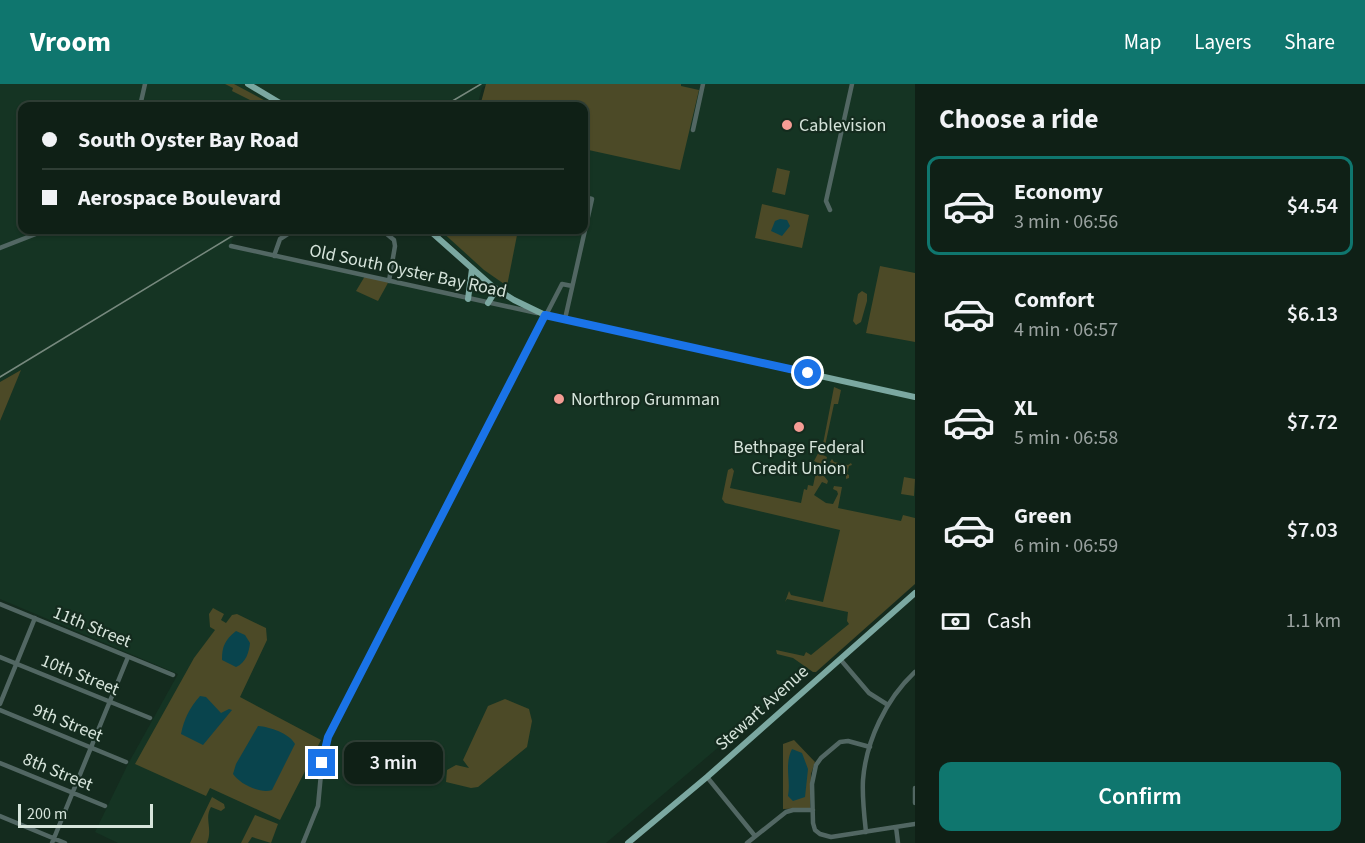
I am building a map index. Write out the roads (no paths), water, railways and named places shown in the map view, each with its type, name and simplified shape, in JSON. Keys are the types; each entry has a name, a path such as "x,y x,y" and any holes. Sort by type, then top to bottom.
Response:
{"main road":[{"path":"248,84 278,102"},
{"path":"433,234 492,286 545,315 915,398"},
{"path":"468,299 472,269"},
{"path":"488,303 492,295 492,286"},
{"name":"Stewart Avenue","path":"627,843 707,777 915,592"}],"street":[{"path":"141,102 145,84"},
{"path":"693,130 703,84"},
{"path":"830,210 826,201 852,84"},
{"path":"588,198 592,199 588,216"},
{"path":"0,248 36,234"},
{"path":"274,256 280,239 288,234"},
{"path":"387,234 394,240 395,246 388,281"},
{"path":"565,319 584,234"},
{"name":"Old South Oyster Bay Road","path":"231,246 545,315"},
{"path":"303,843 318,806 322,763 328,737 545,315 562,284 572,286"},
{"name":"11th Street","path":"0,604 173,675"},
{"path":"0,704 35,618"},
{"name":"10th Street","path":"0,657 150,718"},
{"path":"53,841 128,657"},
{"path":"840,659 869,693 888,705"},
{"path":"866,832 863,780 870,747 888,705 915,672"},
{"name":"9th Street","path":"0,710 126,762"},
{"path":"870,747 848,741 840,742 821,758 813,773 815,830 831,837 915,824"},
{"name":"8th Street","path":"0,763 105,806"},
{"path":"707,777 755,836"},
{"path":"915,788 915,803"},
{"path":"747,843 786,813 793,810 813,810"},
{"path":"0,816 53,841 65,843"},
{"path":"896,827 898,843"}],"water":[{"path":"787,220 790,226 782,236 771,231 775,221"},
{"path":"236,631 245,635 250,643 245,660 236,667 222,660 225,644"},
{"path":"200,696 206,697 221,713 232,710 203,745 181,734 193,704"},
{"path":"258,726 279,731 295,744 272,790 267,791 251,787 233,774 236,764"},
{"path":"792,749 802,753 808,769 805,797 793,801 788,796 788,761"}],"railway":[{"path":"451,102 481,84"},
{"path":"0,377 235,234"}],"place":[{"name":"Cablevision","path":"787,125"},
{"name":"Northrop Grumman","path":"559,399"},
{"name":"Bethpage Federal Credit Union","path":"799,427"}]}
